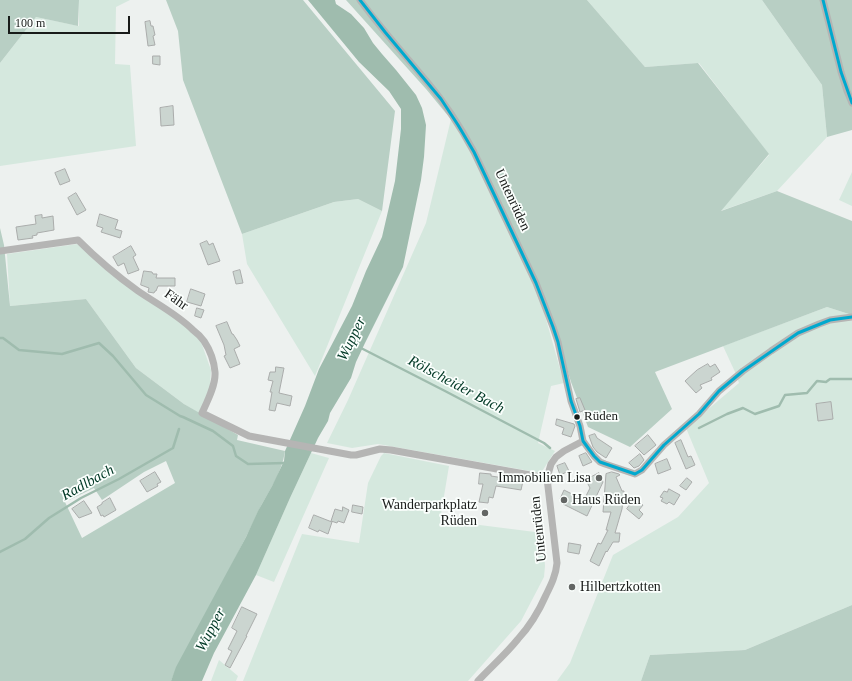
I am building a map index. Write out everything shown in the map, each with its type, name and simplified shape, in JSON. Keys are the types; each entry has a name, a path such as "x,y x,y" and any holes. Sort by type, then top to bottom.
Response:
{"street":[{"name":"Untenrüden","path":"360,0 373,18 438,96 464,134 474,152 539,289 558,342 571,401 580,426 583,441 600,462 635,474 642,470 664,445 699,414 720,391 743,371 790,338 807,329 830,320 852,317"},
{"path":"823,0 843,79 852,104"},
{"name":"Fähr","path":"0,251 78,240 114,272 184,322 203,339 211,355 215,374 212,391 202,413 249,436 267,440"},
{"name":"Untenrüden","path":"267,440 356,455 380,449 392,450 547,478"},
{"name":"Untenrüden","path":"478,681 519,638 533,620 554,578 557,567 547,478 551,464 556,457 583,441"}],"shaded area":[{"path":"0,0 79,0 78,26 36,17 0,63"},
{"path":"79,0 130,0 116,7 115,64 130,65 136,146 0,166 0,63 36,17 79,26"},
{"path":"166,0 303,0 395,111 382,211 358,199 334,202 242,234 183,80 178,31"},
{"path":"346,0 587,0 645,67 698,63 769,154 721,211 777,191 852,221 852,315 827,307 655,372 672,409 630,447 588,427 571,382 546,301 477,151 426,89"},
{"path":"587,0 762,0 822,85 827,137 777,191 720,211 769,155 699,63 645,67"},
{"path":"762,0 852,0 852,130 827,137 822,85"},
{"path":"451,119 471,153 534,284 542,305 564,383 551,386 538,443 555,451 541,473 378,444 352,448 327,443 348,400 426,223"},
{"path":"852,172 852,206 839,200"},
{"path":"358,199 382,211 315,376 247,264 242,234 334,202"},
{"path":"0,228 4,245 10,306 86,299 136,368 184,404 238,435 237,440 285,451 281,468 274,483 171,681 0,681","holes":["166,461 175,483 82,538 65,502 94,488 102,500 144,472"]},
{"path":"77,244 180,322 200,339 211,370 210,386 200,414 184,404 136,368 86,299 10,306 7,254"},
{"path":"827,307 852,315 852,605 745,650 650,655 641,681 557,681 570,663 613,555 678,517 709,483 686,428 739,383 723,346"},
{"path":"311,453 329,458 274,582 256,575"},
{"path":"384,453 449,466 440,520 543,533 545,566 544,577 521,621 468,681 243,681 302,534 359,543 368,483 381,456"},
{"path":"852,605 852,681 641,681 650,655 745,650"},
{"path":"219,660 238,676 236,681 211,681"}],"water":[{"name":"Wupper","path":"308,0 335,0 336,4 351,14 364,28 373,43 416,95 422,108 426,125 421,180 403,267 356,362 351,378 330,413 328,421 318,438 256,575 214,653 202,681 171,681 176,667 246,537 284,461 285,451 305,406 319,369 352,306 382,237 395,181 401,129 401,109 389,91 359,62"}],"building":[{"path":"150,21 155,35 153,36 155,45 148,46 145,22"},
{"path":"153,56 160,56 160,65 153,64"},
{"path":"173,106 174,125 161,126 160,108"},
{"path":"65,169 70,181 60,185 55,173"},
{"path":"76,193 86,210 77,215 68,198"},
{"path":"100,214 118,220 115,229 122,231 120,238 101,232 103,228 97,226"},
{"path":"42,215 42,218 53,216 54,230 37,233 37,235 32,236 33,238 18,240 16,227 36,224 35,216"},
{"path":"207,241 209,245 213,243 220,261 208,265 200,244"},
{"path":"131,246 136,255 133,257 139,270 128,274 124,263 118,266 113,257"},
{"path":"240,270 243,283 236,284 233,272"},
{"path":"144,271 157,274 156,278 175,278 175,286 158,286 154,293 148,292 149,288 141,285"},
{"path":"191,289 205,294 201,306 187,302"},
{"path":"197,308 204,310 201,318 195,316"},
{"path":"227,322 232,334 240,346 234,349 240,364 230,368 224,356 226,355 224,345 216,326"},
{"path":"708,364 710,367 715,364 720,372 711,378 712,380 700,385 702,388 696,393 685,381 697,370"},
{"path":"276,367 284,368 279,393 292,396 290,406 277,403 275,411 269,410 272,392 270,392 273,381 268,380 270,372 275,372"},
{"path":"580,398 585,410 580,412 576,399"},
{"path":"831,402 833,419 818,421 816,404"},
{"path":"557,419 574,424 575,426 571,437 562,434 564,428 556,425"},
{"path":"595,434 597,438 612,448 606,458 597,452 593,447 589,436"},
{"path":"648,435 656,445 644,455 635,446"},
{"path":"681,440 688,457 691,456 695,465 686,469 675,443"},
{"path":"586,453 592,462 583,466 579,456"},
{"path":"640,454 644,460 639,466 634,468 629,463"},
{"path":"667,459 671,469 658,474 655,464"},
{"path":"565,463 569,471 560,475 557,466"},
{"path":"155,472 161,482 157,484 158,486 147,492 140,481"},
{"path":"612,472 620,475 616,477 622,491 624,491 622,509 615,533 620,533 619,542 613,542 607,552 606,551 599,566 590,561 598,543 601,544 608,530 606,530 611,512 603,512 606,474"},
{"path":"480,473 523,481 521,490 496,486 493,498 489,497 488,503 479,502 483,484 479,484"},
{"path":"599,473 603,482 587,516 563,504 564,501 560,499 564,490 584,500 590,488 586,480"},
{"path":"687,478 692,482 686,490 680,486"},
{"path":"669,489 680,495 674,505 669,502 667,504 661,501 663,498 660,497 664,491 667,492"},
{"path":"110,498 116,510 104,517 103,515 101,516 97,507"},
{"path":"634,499 643,505 639,510 643,514 639,519 627,509"},
{"path":"84,501 92,513 79,518 72,509"},
{"path":"353,505 363,507 362,514 352,512"},
{"path":"343,507 349,510 344,523 331,521 335,509 342,511"},
{"path":"314,515 332,522 328,534 309,528"},
{"path":"569,543 581,545 579,554 568,552"},
{"path":"242,607 257,614 230,668 225,665 232,651 228,649 237,631 232,628"}],"waterway":[{"path":"0,338 3,338 19,350 62,354 99,343 113,356 146,395 180,416 213,431 233,446 236,456 248,464 285,463"},
{"name":"Rölscheider Bach","path":"359,347 544,443 550,448"},
{"name":"Rölscheider Bach","path":"699,428 743,408 755,414 779,406 785,395 807,393 817,381 826,382 830,379 852,379"},
{"name":"Radlbach","path":"0,552 25,539 49,518 81,498 119,479 173,448 179,429"}],"transit line":[{"path":"360,0 441,99 474,152 536,283 558,342 571,401 580,426 583,441 600,462 635,474 642,470 664,445 699,414 719,391 743,371 798,333 830,320 852,317"},
{"path":"823,0 841,72 852,103"}],"place":[{"name":"Rüden","path":"577,417"},
{"name":"Immobilien Lisa","path":"599,478"},
{"name":"Haus Rüden","path":"564,500"},
{"name":"Wanderparkplatz Rüden","path":"485,513"},
{"name":"Hilbertzkotten","path":"572,587"}]}
